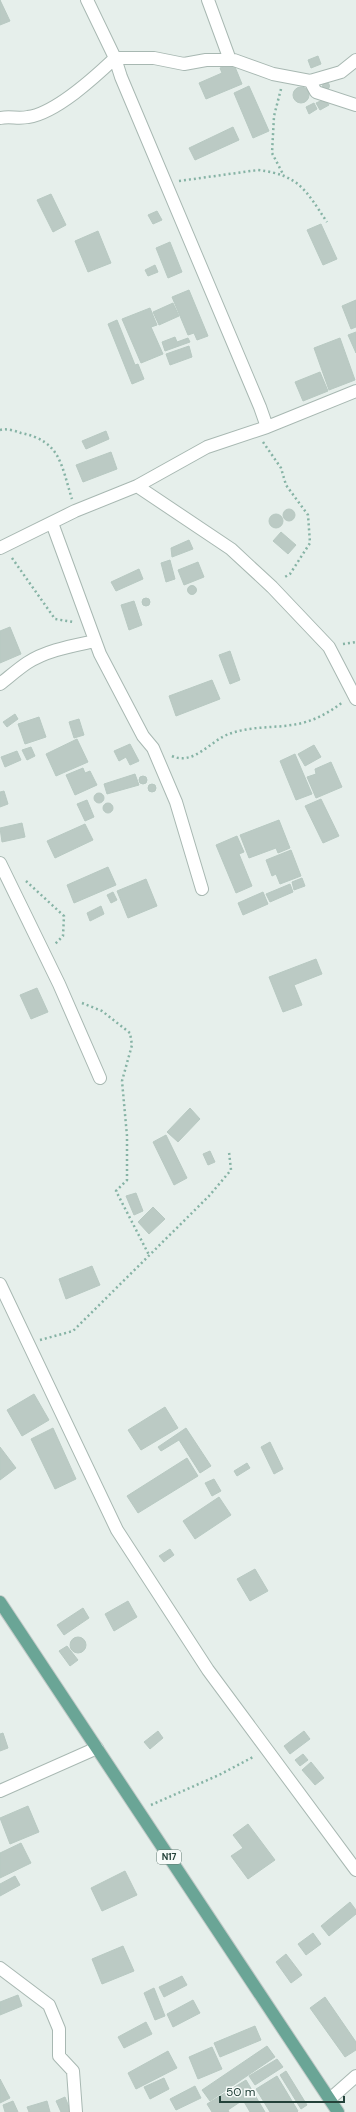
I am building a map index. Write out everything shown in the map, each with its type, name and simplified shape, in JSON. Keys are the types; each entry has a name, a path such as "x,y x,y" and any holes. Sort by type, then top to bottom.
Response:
{"main road":[{"name":"N17","path":"0,1602 338,2112"}],"street":[{"path":"87,0 115,58 121,77 167,183 260,407 267,428"},
{"path":"208,0 230,60"},
{"path":"0,118 8,116 28,117 49,109 78,90 115,58 154,58 184,64 206,60 230,60 285,77 310,81 341,72 356,60"},
{"path":"310,81 316,92 356,105"},
{"path":"1,544 52,523 75,510 137,486 207,447 267,428 356,391"},
{"path":"137,486 231,549 272,587 329,647 354,697"},
{"path":"52,523 87,624 143,736 154,748 176,802 202,889"},
{"path":"0,684 27,663 42,655 67,647 95,641"},
{"path":"0,863 45,954 100,1078"},
{"path":"0,1284 117,1530 208,1670 266,1751 356,1870"},
{"path":"0,1791 97,1748"},
{"path":"0,1968 49,2005 59,2029 59,2056 73,2071 76,2112"},
{"path":"330,2099 356,2076"}],"path":[{"path":"284,176 272,153 274,116 285,77"},
{"path":"167,183 258,170 284,176 304,188 327,222"},
{"path":"0,430 30,435 48,443 59,457 75,510"},
{"path":"255,431 274,456 281,468 286,485 308,516 310,543 290,574 272,587"},
{"path":"1,544 55,619 87,624"},
{"path":"154,748 177,758 198,755 212,743 226,735 257,727 302,723 328,713 354,697"},
{"path":"22,878 64,916 63,936 45,954"},
{"path":"80,1002 102,1011 130,1033 132,1045 122,1081 127,1136 127,1180 116,1191 149,1255"},
{"path":"28,1343 73,1331 209,1196 232,1170 229,1152"},
{"path":"138,1811 219,1775 266,1751"}],"building":[{"path":"0,0 10,21 0,25"},
{"path":"318,56 321,64 311,68 308,60"},
{"path":"233,62 242,84 206,99 199,83 222,73 220,68"},
{"path":"326,82 329,83 329,89 326,90 323,89 322,86 323,83"},
{"path":"249,86 269,131 253,138 234,93"},
{"path":"298,87 304,87 309,92 307,101 304,103 298,103 293,98 293,92"},
{"path":"325,99 329,105 320,110 316,103"},
{"path":"314,103 317,109 309,114 306,107"},
{"path":"233,127 239,140 195,160 189,148"},
{"path":"51,194 66,225 53,232 37,200"},
{"path":"157,211 162,220 153,224 148,215"},
{"path":"321,224 337,259 323,265 307,230"},
{"path":"98,231 111,263 88,272 75,241"},
{"path":"170,242 182,272 168,278 156,248"},
{"path":"155,265 158,272 148,276 145,270"},
{"path":"189,290 208,336 197,340 194,333 188,335 172,297"},
{"path":"356,300 356,327 351,329 342,306"},
{"path":"173,303 179,316 159,325 153,312"},
{"path":"150,308 157,325 151,327 163,354 141,363 122,319"},
{"path":"117,320 135,365 138,364 144,379 132,384 108,324"},
{"path":"356,332 356,353 348,335"},
{"path":"175,337 177,342 188,338 190,342 165,351 162,342"},
{"path":"340,338 355,380 329,390 314,348"},
{"path":"189,346 192,357 170,365 166,354"},
{"path":"320,372 328,391 303,401 295,382"},
{"path":"106,431 109,439 86,449 82,441"},
{"path":"111,452 117,469 83,482 76,465"},
{"path":"289,509 293,511 295,515 293,519 289,521 285,519 283,515 285,511"},
{"path":"276,514 281,516 283,521 281,526 276,528 271,526 269,521 271,516"},
{"path":"281,532 296,545 288,554 273,541"},
{"path":"189,540 193,549 172,557 171,548"},
{"path":"170,560 175,579 166,582 161,563"},
{"path":"198,562 204,577 184,585 178,570"},
{"path":"139,569 143,579 116,591 111,582"},
{"path":"190,586 194,586 196,590 194,594 190,594 188,592 188,588"},
{"path":"144,598 148,598 150,602 148,606 144,606 142,604 142,600"},
{"path":"134,601 142,625 129,630 121,605"},
{"path":"10,627 21,654 0,663 0,631"},
{"path":"230,651 240,680 230,684 219,655"},
{"path":"212,680 220,699 176,716 169,696"},
{"path":"15,714 18,719 7,727 3,722"},
{"path":"39,717 46,737 25,744 18,724"},
{"path":"79,719 84,735 74,738 69,722"},
{"path":"77,739 88,762 56,776 46,754"},
{"path":"130,744 139,761 130,765 126,757 119,761 114,751"},
{"path":"314,745 321,757 305,766 298,754"},
{"path":"31,747 35,756 27,760 22,750"},
{"path":"17,751 21,760 5,767 1,757"},
{"path":"295,754 312,794 296,800 280,761"},
{"path":"331,762 342,787 316,798 307,777 316,774 315,769"},
{"path":"83,768 85,773 90,771 97,785 75,795 66,775"},
{"path":"135,774 139,785 107,794 104,784"},
{"path":"143,776 146,777 146,783 143,784 140,783 139,780 140,777"},
{"path":"150,784 154,784 156,788 154,792 150,792 148,790 148,786"},
{"path":"4,791 8,804 0,807 0,792"},
{"path":"97,793 101,793 103,794 103,802 97,803 94,800 94,796"},
{"path":"321,799 339,836 323,843 305,806"},
{"path":"87,800 94,817 85,821 77,804"},
{"path":"108,803 113,808 108,813 103,808"},
{"path":"279,820 290,848 278,853 276,848 249,858 240,835"},
{"path":"22,823 25,837 2,842 0,828"},
{"path":"85,824 93,840 55,858 47,841"},
{"path":"237,836 244,852 239,854 252,886 236,893 216,845"},
{"path":"291,850 301,876 280,884 276,874 272,876 266,860"},
{"path":"108,867 116,885 74,903 67,885"},
{"path":"302,878 305,886 294,890 292,882"},
{"path":"146,879 157,906 128,918 117,891"},
{"path":"290,884 293,892 270,902 266,894"},
{"path":"113,892 117,900 111,903 107,895"},
{"path":"263,892 268,904 243,915 238,903"},
{"path":"101,906 104,914 90,921 87,913"},
{"path":"316,959 322,974 294,985 302,1005 283,1012 269,977"},
{"path":"37,988 48,1012 31,1019 20,995"},
{"path":"190,1108 200,1119 178,1142 167,1132"},
{"path":"166,1135 187,1178 174,1185 153,1142"},
{"path":"210,1151 215,1162 208,1165 203,1154"},
{"path":"136,1193 143,1211 134,1215 126,1196"},
{"path":"153,1207 165,1219 149,1234 138,1222"},
{"path":"92,1266 100,1285 66,1299 59,1279"},
{"path":"34,1394 49,1420 22,1436 7,1410"},
{"path":"165,1407 178,1428 141,1450 128,1430"},
{"path":"53,1428 76,1479 55,1489 31,1439"},
{"path":"186,1428 211,1466 200,1473 179,1440 161,1451 158,1447"},
{"path":"270,1442 283,1469 274,1474 261,1447"},
{"path":"0,1447 16,1468 0,1480"},
{"path":"187,1458 198,1476 138,1513 127,1496"},
{"path":"247,1463 250,1468 237,1476 234,1471"},
{"path":"214,1479 221,1491 212,1496 205,1483"},
{"path":"219,1497 231,1515 195,1539 183,1521"},
{"path":"170,1549 174,1555 164,1562 159,1556"},
{"path":"255,1569 268,1591 250,1601 237,1579"},
{"path":"128,1601 137,1617 114,1631 105,1614"},
{"path":"83,1608 89,1618 64,1635 57,1625"},
{"path":"75,1637 81,1637 86,1642 84,1651 81,1653 75,1653 70,1648 70,1642"},
{"path":"67,1646 78,1660 70,1666 59,1651"},
{"path":"158,1731 163,1738 150,1749 144,1742"},
{"path":"304,1731 310,1739 290,1754 284,1746"},
{"path":"3,1733 8,1748 0,1751 0,1734"},
{"path":"303,1754 308,1760 300,1766 295,1760"},
{"path":"311,1762 324,1778 315,1785 302,1770"},
{"path":"28,1806 39,1832 10,1844 0,1818"},
{"path":"248,1824 275,1860 248,1879 231,1856 243,1848 233,1835"},
{"path":"21,1843 31,1863 0,1878 0,1853"},
{"path":"125,1871 137,1895 102,1911 91,1888"},
{"path":"15,1876 20,1885 0,1896 0,1884"},
{"path":"350,1902 356,1910 356,1914 329,1936 321,1926"},
{"path":"313,1933 321,1944 306,1955 298,1944"},
{"path":"123,1946 134,1971 102,1984 92,1959"},
{"path":"286,1954 302,1975 291,1983 276,1962"},
{"path":"182,1976 187,1985 164,1997 159,1987"},
{"path":"154,1988 165,2016 155,2020 144,1993"},
{"path":"18,1995 22,2006 0,2015 0,2002"},
{"path":"325,1997 356,2042 356,2050 345,2057 310,2008"},
{"path":"193,2000 200,2013 173,2027 167,2014"},
{"path":"146,2022 152,2034 124,2048 118,2037"},
{"path":"255,2026 261,2040 220,2057 214,2043"},
{"path":"267,2046 275,2057 210,2101 202,2090"},
{"path":"212,2047 222,2069 198,2079 189,2057"},
{"path":"168,2051 177,2068 136,2089 128,2073"},
{"path":"277,2059 283,2067 255,2085 249,2076"},
{"path":"286,2071 307,2105 301,2109 280,2075"},
{"path":"277,2076 298,2111 297,2112 270,2112 256,2089"},
{"path":"164,2078 169,2089 150,2099 144,2087"},
{"path":"0,2079 10,2098 0,2103"},
{"path":"246,2080 265,2112 250,2112 243,2100 228,2110 229,2112 212,2112 207,2104"},
{"path":"195,2086 201,2098 176,2110 170,2099"},
{"path":"65,2097 71,2112 61,2112 56,2101"},
{"path":"13,2101 18,2112 5,2112 3,2105"},
{"path":"47,2101 50,2112 29,2112 27,2107"}]}
